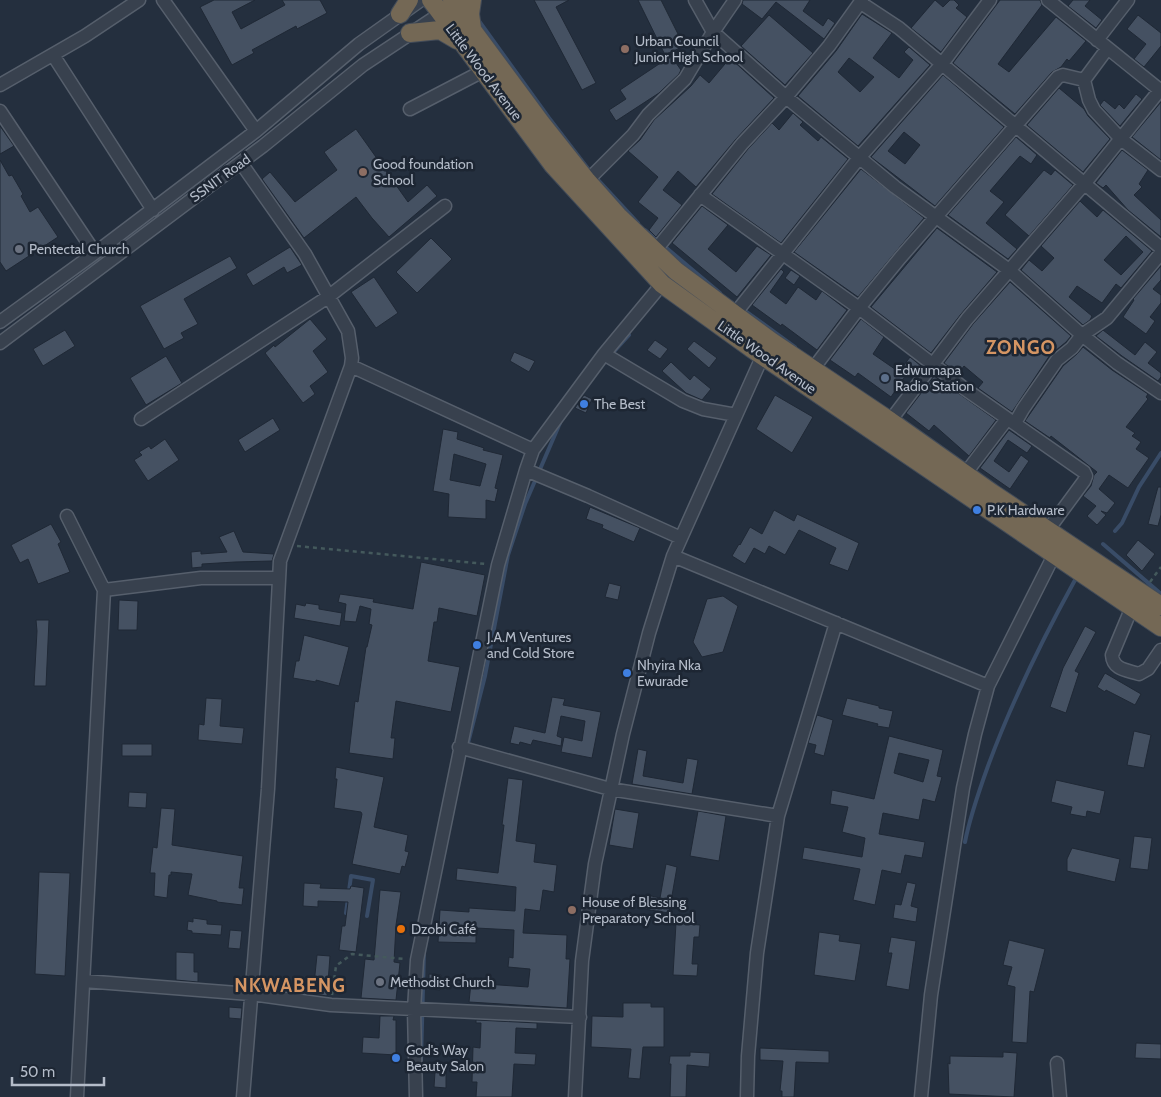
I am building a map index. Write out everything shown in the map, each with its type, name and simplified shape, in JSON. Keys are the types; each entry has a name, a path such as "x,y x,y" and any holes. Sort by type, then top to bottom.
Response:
{"highway":[{"path":"410,33 440,30 468,38 472,0"},
{"name":"Little Wood Avenue","path":"448,3 468,38 483,71 553,165 662,284 1054,555 1137,600 1161,606"},
{"name":"Little Wood Avenue","path":"468,38 618,216 654,252 701,292 1048,530 1137,600 1161,627"}],"street":[{"path":"0,86 53,55 139,0"},
{"path":"162,0 256,131"},
{"name":"SSNIT Road","path":"0,322 153,210 256,131 405,7 421,0"},
{"path":"695,0 713,32 786,98 859,158 1009,270 1082,335 1161,393"},
{"path":"587,181 633,135 648,115 685,79 735,0"},
{"path":"734,315 859,158 942,64 990,0"},
{"path":"890,421 967,319 1085,183 1160,91 1048,0"},
{"path":"1097,40 1128,0"},
{"path":"654,252 742,144 786,98 862,2 899,28 1161,248"},
{"name":"SSNIT Road","path":"0,343 241,163 363,65 410,33 448,3"},
{"path":"1084,80 1107,49"},
{"path":"53,55 153,210"},
{"path":"410,109 483,71"},
{"path":"812,369 859,308 1058,77 1063,74 1084,80"},
{"path":"1084,80 1089,100 1094,110 1121,138 1161,170"},
{"path":"0,111 95,253"},
{"path":"241,163 305,254 348,331 352,358 351,366 280,561 268,789 243,1097"},
{"path":"700,195 1084,472 1086,476 1084,481 1048,530"},
{"path":"141,419 328,297 445,206"},
{"path":"965,474 1023,409 1058,360 1072,348 1082,335 1107,318 1161,253"},
{"path":"416,1097 414,1010 417,960 459,747 498,565 526,470 533,450 604,354 662,284"},
{"path":"604,354 683,401 703,409 736,415"},
{"path":"575,1097 582,961 595,864 610,789 649,632 681,538 763,355"},
{"path":"351,366 533,450"},
{"path":"526,470 681,538"},
{"path":"67,516 104,590 77,1097"},
{"path":"921,1097 931,995 963,788 988,686 1054,555"},
{"path":"674,556 988,686"},
{"path":"104,590 201,578 278,578"},
{"path":"1137,600 1112,655 1112,662 1117,668 1139,674 1148,669 1161,650"},
{"path":"747,1097 748,1056 757,953 778,816 836,623"},
{"path":"459,747 610,789 778,816"},
{"path":"84,981 250,994 331,1004 414,1010 580,1017"},
{"path":"1057,1063 1060,1097"}],"path":[{"path":"285,545 498,565"},
{"path":"1137,600 1161,567"},
{"path":"331,1004 336,966 352,954 417,960"}],"building":[{"path":"214,0 255,0 232,12 241,29 285,5 282,0 320,0 327,13 297,29 296,26 252,50 254,53 232,65 200,7"},
{"path":"534,0 569,0 556,7 596,83 582,90"},
{"path":"638,0 661,0 684,46 665,55"},
{"path":"743,0 810,0 803,11 823,26 828,18 835,23 824,39 776,2 762,19 742,4"},
{"path":"935,0 943,7 950,0 954,0 959,5 956,8 967,17 941,52 911,28"},
{"path":"1000,0 1040,0 1042,5 998,64 1009,72 1056,17 1086,41 1069,61 1067,59 1061,67 1052,72 1015,114 953,63"},
{"path":"1073,0 1090,0 1085,6 1102,20 1096,28 1068,6"},
{"path":"862,14 892,33 873,58 899,78 913,60 904,52 909,47 930,65 858,146 798,96 836,51","holes":["849,58 874,77 860,92 838,72"]},
{"path":"769,15 813,53 785,85 741,46"},
{"path":"1138,15 1161,33 1161,46 1144,67 1134,59 1146,44 1127,29"},
{"path":"671,56 681,70 679,74 659,93 616,121 609,110 626,99 620,90"},
{"path":"730,58 774,98 736,139 696,187 678,171 663,190 682,205 656,237 649,230 658,218 638,202 658,177 628,151 640,140 654,120 691,86 700,75 709,83"},
{"path":"943,75 1004,127 935,206 871,157","holes":["904,132 920,145 905,164 888,151"]},
{"path":"1059,88 1084,109 1088,116 1110,139 1083,172 1027,125"},
{"path":"1136,94 1142,99 1120,126 1100,105 1104,100 1115,109 1119,104 1124,109"},
{"path":"1161,102 1161,160 1132,137"},
{"path":"793,113 803,122 800,125 818,141 821,137 848,159 781,243 712,194 748,149 772,123 779,130"},
{"path":"0,126 14,146 0,154"},
{"path":"356,129 408,202 427,185 437,196 389,237 356,197 304,238 262,179 270,172 295,202 337,170 324,152"},
{"path":"1016,137 1037,155 1031,164 1020,156 990,191 1004,202 986,223 1017,249 1008,259 948,215"},
{"path":"1122,150 1148,170 1139,184 1142,187 1134,195 1161,220 1161,237 1128,210 1106,185 1103,188 1096,183"},
{"name":"Pentectal Church","path":"0,160 9,176 12,175 23,194 21,196 30,212 38,207 58,237 6,271 0,262"},
{"path":"861,169 924,218 858,297 794,252"},
{"path":"1044,170 1051,175 1055,170 1073,185 1029,236 1005,215"},
{"path":"1080,201 1097,217 1103,210 1152,251 1121,288 1116,284 1102,303 1077,286 1069,297 1092,316 1083,325 1021,270 1029,260 1042,271 1054,258 1041,246","holes":["1126,236 1143,252 1121,275 1104,260"]},
{"path":"702,206 728,225 708,249 736,272 757,246 771,255 737,297 672,243"},
{"path":"937,228 997,272 931,353 871,307"},
{"path":"431,238 452,259 417,293 396,272"},
{"path":"290,247 302,265 287,273 284,267 253,286 246,274"},
{"path":"230,256 237,268 184,299 198,324 181,333 184,338 164,349 140,306"},
{"path":"1161,266 1161,280 1153,289 1161,295 1161,303 1150,317 1155,321 1146,334 1123,317 1133,299"},
{"path":"781,269 784,272 770,292 786,304 798,287 816,300 822,291 847,310 817,350 752,305"},
{"path":"791,270 800,276 794,285 785,278"},
{"path":"374,277 398,313 376,328 351,292"},
{"path":"1010,282 1071,336 1050,355 1012,412 978,388 983,382 964,366 958,374 944,363 973,324"},
{"path":"310,319 327,339 313,351 328,372 310,386 315,394 303,403 265,353"},
{"path":"861,319 884,337 873,354 905,376 891,397 858,373 855,377 830,360"},
{"path":"65,330 75,346 43,366 33,349"},
{"path":"1103,330 1135,355 1145,342 1157,352 1148,363 1161,373 1158,381 1096,336"},
{"path":"655,340 668,349 660,359 647,350"},
{"path":"694,341 717,358 709,368 687,349"},
{"path":"1083,347 1112,370 1148,394 1146,397 1148,399 1126,427 1135,433 1132,436 1141,442 1136,449 1149,458 1128,488 1109,475 1099,489 1115,503 1107,513 1101,511 1106,515 1097,525 1087,516 1096,506 1083,496 1091,486 1094,475 1097,472 1051,436 1050,438 1025,421 1063,366"},
{"path":"514,352 535,361 529,372 510,361"},
{"path":"166,356 182,383 146,405 130,378"},
{"path":"910,357 921,366 912,378 901,369"},
{"path":"671,362 690,380 694,375 711,389 702,400 686,393 662,371"},
{"path":"934,376 996,420 969,456 934,425 929,431 906,413"},
{"name":"The Best","path":"584,395 592,399 586,413 575,408"},
{"path":"775,395 813,417 792,453 756,429"},
{"path":"273,418 280,430 245,452 238,440"},
{"path":"443,429 458,432 457,439 484,448 483,450 503,455 495,488 498,489 495,502 486,500 486,519 448,517 449,494 433,491","holes":["454,454 486,464 480,486 450,480"]},
{"path":"1009,430 1032,446 1027,453 1008,440 994,461 1009,472 1021,455 1029,461 1010,489 980,468"},
{"path":"165,439 179,460 148,481 134,460 142,455 139,452 149,446 151,449"},
{"path":"1158,487 1161,487 1161,515 1158,526 1148,524"},
{"path":"590,507 640,528 634,542 602,528 603,525 586,519"},
{"path":"774,510 794,521 797,514 859,543 848,571 829,564 836,548 799,530 785,555 769,546 765,554 754,548 745,564 732,556 750,527 762,534"},
{"path":"51,524 61,542 58,544 70,572 38,584 28,559 20,563 11,545"},
{"path":"234,531 243,552 274,554 272,561 202,564 202,567 192,568 191,552 201,551 201,554 227,552 219,537"},
{"path":"1138,540 1155,554 1142,571 1126,555"},
{"path":"421,562 485,575 477,616 439,608 437,622 434,622 428,661 460,667 451,712 396,701 391,738 395,738 393,759 349,753 355,701 358,702 366,647 372,625 369,624 371,609 360,606 356,622 344,621 346,604 338,602 340,594 374,599 373,602 413,609"},
{"path":"609,583 621,586 618,600 605,597"},
{"path":"723,596 738,606 723,652 702,657 693,642 707,599"},
{"path":"119,600 138,601 137,630 118,630"},
{"path":"306,603 319,605 319,609 342,613 340,626 294,618 296,604 305,606"},
{"path":"36,620 49,620 46,686 34,686"},
{"path":"1085,626 1096,632 1075,671 1079,673 1066,713 1050,707 1063,668"},
{"path":"304,635 349,647 339,686 316,680 316,682 293,678 296,661 299,661"},
{"path":"1105,673 1141,694 1135,705 1097,687"},
{"path":"552,697 565,699 563,705 601,712 592,758 561,752 564,737 582,741 585,721 561,716 557,736 562,738 561,746 533,740 531,745 520,742 519,745 510,743 514,726 545,733"},
{"path":"206,698 222,699 220,726 244,728 242,744 198,740 199,724 204,725"},
{"path":"847,698 893,711 889,728 842,715"},
{"path":"817,715 833,720 824,756 814,753 816,745 808,743"},
{"path":"1134,731 1151,735 1144,768 1127,765"},
{"path":"889,736 943,750 937,776 942,777 935,802 923,799 919,820 883,813 879,834 925,842 922,858 905,855 901,874 882,870 875,905 853,900 860,869 802,859 804,847 862,857 865,838 842,832 848,807 830,804 832,790 874,799","holes":["899,753 929,760 923,782 894,773"]},
{"path":"122,744 152,744 152,756 122,756"},
{"path":"638,749 647,751 643,776 683,783 687,758 698,760 692,794 632,784"},
{"path":"336,767 384,777 374,827 408,835 405,851 409,852 405,867 402,866 400,874 352,864 362,814 361,812 334,808 337,779 335,779"},
{"path":"508,778 523,780 516,841 536,844 534,862 557,865 554,892 543,890 540,911 525,909 523,933 567,935 566,959 570,959 567,1008 469,1002 471,983 528,987 530,969 508,967 509,957 513,958 514,930 476,928 476,943 438,942 440,910 469,912 469,908 515,911 516,887 456,880 457,868 498,873"},
{"path":"1056,780 1105,791 1100,814 1087,811 1086,817 1070,814 1072,807 1051,802"},
{"path":"129,792 147,793 146,808 128,807"},
{"path":"161,808 175,809 172,845 243,856 239,888 244,888 242,905 217,902 188,895 192,874 171,872 171,875 169,875 167,898 154,896 155,873 150,873 153,847 157,848"},
{"path":"615,809 639,813 633,849 609,845"},
{"path":"698,811 726,816 719,861 690,856"},
{"path":"1134,836 1152,838 1148,870 1130,868"},
{"path":"1072,848 1120,859 1115,882 1067,871 1067,859"},
{"path":"666,864 677,867 669,913 644,909 647,895 660,898"},
{"path":"39,872 70,873 65,976 35,974"},
{"path":"907,882 916,884 911,906 918,908 916,922 893,918 895,904 901,905"},
{"path":"304,883 321,884 320,888 350,889 351,886 364,888 356,952 339,950 348,902 318,901 318,907 303,906"},
{"path":"380,890 401,892 396,925 394,962 400,963 396,1000 361,998 365,959 374,960"},
{"path":"193,918 207,920 207,924 222,925 221,935 192,933 192,931 187,930 188,921 193,922"},
{"path":"676,923 700,925 699,937 694,937 692,964 698,964 697,976 673,975"},
{"path":"230,930 242,931 240,949 228,948"},
{"path":"819,932 840,935 839,941 861,944 855,981 814,975"},
{"path":"891,937 916,941 909,990 886,986 892,953 888,953"},
{"path":"1009,940 1045,949 1034,992 1030,991 1027,1043 1012,1042 1015,987 1007,985 1012,967 1003,965"},
{"path":"176,952 194,953 194,972 198,972 198,982 176,980"},
{"path":"317,955 330,956 327,996 313,994"},
{"path":"429,974 441,975 440,990 429,989"},
{"path":"623,1003 651,1003 651,1007 664,1007 664,1047 643,1047 640,1079 628,1078 631,1049 591,1047 592,1016 623,1017"},
{"path":"229,1007 242,1008 241,1019 229,1018"},
{"path":"380,1016 394,1016 393,1020 396,1020 396,1055 362,1053 363,1037 379,1038"},
{"path":"476,1020 537,1023 537,1029 516,1028 515,1053 536,1054 535,1065 514,1064 512,1097 476,1097 477,1082 472,1082 473,1047 480,1048 481,1023 476,1023"},
{"path":"1136,1043 1161,1044 1161,1059 1135,1058"},
{"path":"760,1048 829,1051 829,1063 796,1062 794,1097 782,1097 782,1091 780,1091 783,1061 760,1060"},
{"path":"690,1052 710,1053 709,1067 687,1065 686,1097 670,1097 670,1056 690,1056"},
{"path":"1003,1052 1017,1053 1014,1097 949,1094 948,1063 950,1064 950,1056 1003,1057"},
{"path":"435,1072 446,1072 446,1088 434,1087"}],"waterway":[{"path":"479,21 589,170 638,223"},
{"path":"645,230 720,293"},
{"path":"744,310 795,347"},
{"path":"610,356 629,335"},
{"path":"467,747 485,676 508,555 525,504 560,423"},
{"path":"1115,531 1122,523 1139,487 1161,453"},
{"path":"1103,544 1161,594"},
{"path":"965,842 978,794 1017,694 1075,580"},
{"path":"346,913 351,876 373,880 367,916"},
{"path":"421,1060 424,952"}],"place":[{"name":"Urban Council Junior High School","path":"625,49"},
{"name":"Good foundation School","path":"363,172"},
{"name":"Pentectal Church","path":"19,249"},
{"name":"Edwumapa Radio Station","path":"885,378"},
{"name":"The Best","path":"584,404"},
{"name":"P.K Hardware","path":"977,510"},
{"name":"J.A.M Ventures and Cold Store","path":"477,645"},
{"name":"Nhyira Nka Ewurade","path":"627,673"},
{"name":"House of Blessing Preparatory School","path":"572,910"},
{"name":"Dzobi Café","path":"401,929"},
{"name":"Methodist Church","path":"380,982"},
{"name":"God's Way Beauty Salon","path":"396,1058"}],"district":[{"name":"ZONGO","path":"1021,347"},
{"name":"NKWABENG","path":"290,985"}]}
